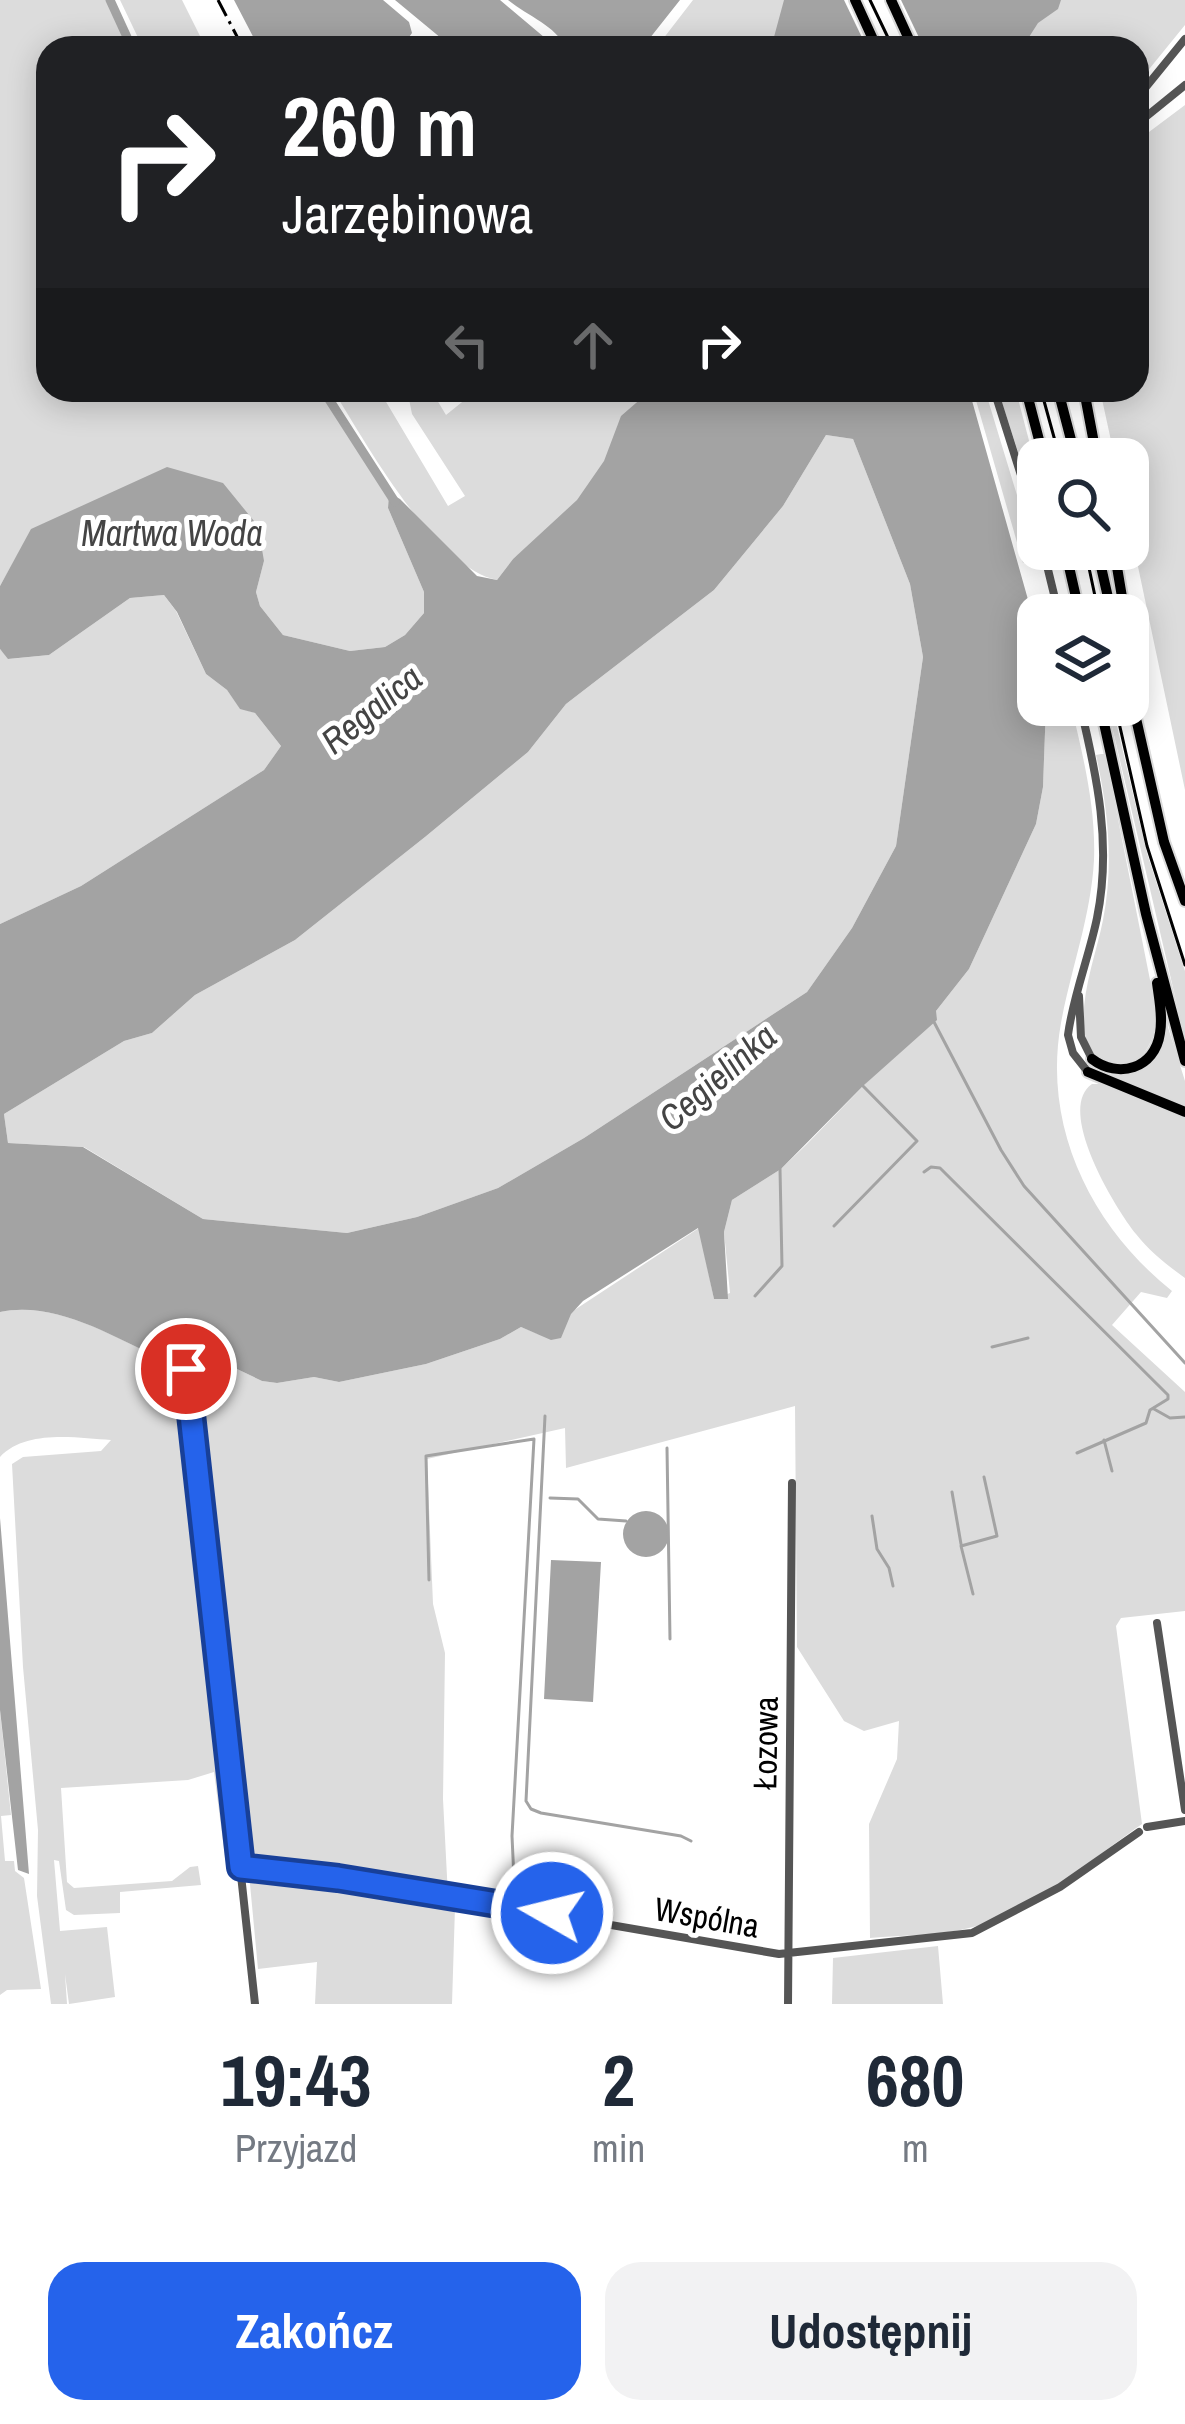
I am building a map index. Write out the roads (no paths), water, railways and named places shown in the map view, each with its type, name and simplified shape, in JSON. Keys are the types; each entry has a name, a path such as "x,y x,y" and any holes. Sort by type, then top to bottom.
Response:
{"main road":[{"path":"854,0 871,36"},
{"path":"890,0 908,36"},
{"path":"1029,402 1039,438"},
{"path":"1061,402 1071,438"},
{"path":"1086,402 1093,438"},
{"path":"1105,726 1146,914 1185,1061"},
{"path":"1138,726 1165,842 1185,901"},
{"path":"1142,726 1147,763"},
{"path":"1090,1065 1126,1070 1142,1064 1157,1044 1161,1012 1146,914"},
{"path":"1090,1065 1185,1112"}],"street":[{"path":"1149,83 1185,39"},
{"path":"1149,114 1185,85"},
{"path":"998,402 1017,463"},
{"path":"1085,726 1098,783 1103,860 1097,921 1078,994 1090,1065"},
{"path":"186,1369 255,2004"},
{"name":"Łozowa","path":"788,2004 792,1483"},
{"path":"1157,1623 1185,1810"},
{"name":"Wspólna","path":"241,1867 338,1878 789,1954 972,1934 1060,1887 1143,1830 1185,1821"}],"water":[{"path":"234,0 383,0 409,22 412,33 410,36 253,36"},
{"path":"395,0 500,0 543,36 438,36"},
{"path":"508,0 680,0 652,36 557,36"},
{"path":"784,0 1061,0 1058,9 1038,23 1030,36 774,36"},
{"path":"637,402 972,402 1026,594 1017,594 1017,726 1045,726 1043,787 1036,824 969,969 936,1011 937,1020 781,1169 732,1200 724,1232 728,1299 714,1299 698,1228 583,1301 571,1314 561,1338 551,1340 521,1327 426,1364 339,1382 314,1377 277,1383 237,1369 183,1366 182,1411 166,1406 159,1358 62,1316 41,1311 0,1312 0,924 81,886 264,770 281,746 255,713 240,709 227,690 206,674 164,595 130,598 49,655 8,659 0,649 0,586 31,529 167,467 223,483 258,526 264,561 256,592 260,606 283,635 350,651 385,647 405,635 424,613 424,592 388,508 389,493 477,576 497,580 577,500 604,461 621,416","holes":["826,435 853,439 910,584 923,657 896,846 852,928 807,992 584,1138 498,1188 417,1217 347,1233 203,1219 83,1147 8,1143 4,1114 124,1041 152,1033 195,995 295,940 528,752 566,704 714,590 783,506"]},
{"path":"646,1511 662,1518 669,1534 662,1550 646,1557 630,1550 623,1534 630,1518"},
{"path":"0,1518 29,1874 18,1870 0,1710"},
{"path":"551,1560 601,1562 593,1702 544,1699"}],"waterway":[{"path":"110,0 126,36"},
{"path":"331,402 395,502"},
{"path":"934,1022 1024,1186 1185,1363"},
{"path":"834,1226 917,1141 863,1086"},
{"path":"924,1172 940,1168 1168,1395 1150,1410 1146,1423 1077,1453"},
{"path":"755,1296 782,1266 780,1169"},
{"path":"992,1347 1028,1338"},
{"path":"1154,1409 1170,1418 1185,1417"},
{"path":"545,1416 526,1801 541,1813 691,1841"},
{"path":"429,1580 426,1456 534,1439 512,1836 515,1901"},
{"path":"1104,1440 1112,1471"},
{"path":"667,1448 670,1639"},
{"path":"973,1594 961,1546 997,1536 984,1477"},
{"path":"952,1492 961,1544"},
{"path":"550,1498 578,1499 598,1519 626,1521"},
{"path":"872,1516 877,1549 893,1586"}],"tram line":[{"path":"870,0 887,36"},
{"path":"1044,402 1054,438"},
{"path":"1089,570 1095,594"},
{"path":"1120,726 1147,846 1185,965"}],"railway":[{"path":"218,0 237,36"}],"water label":[{"name":"Martwa Woda","path":"172,533"},
{"name":"Regalica","path":"371,709"},
{"name":"Cegielinka","path":"717,1077"}]}
